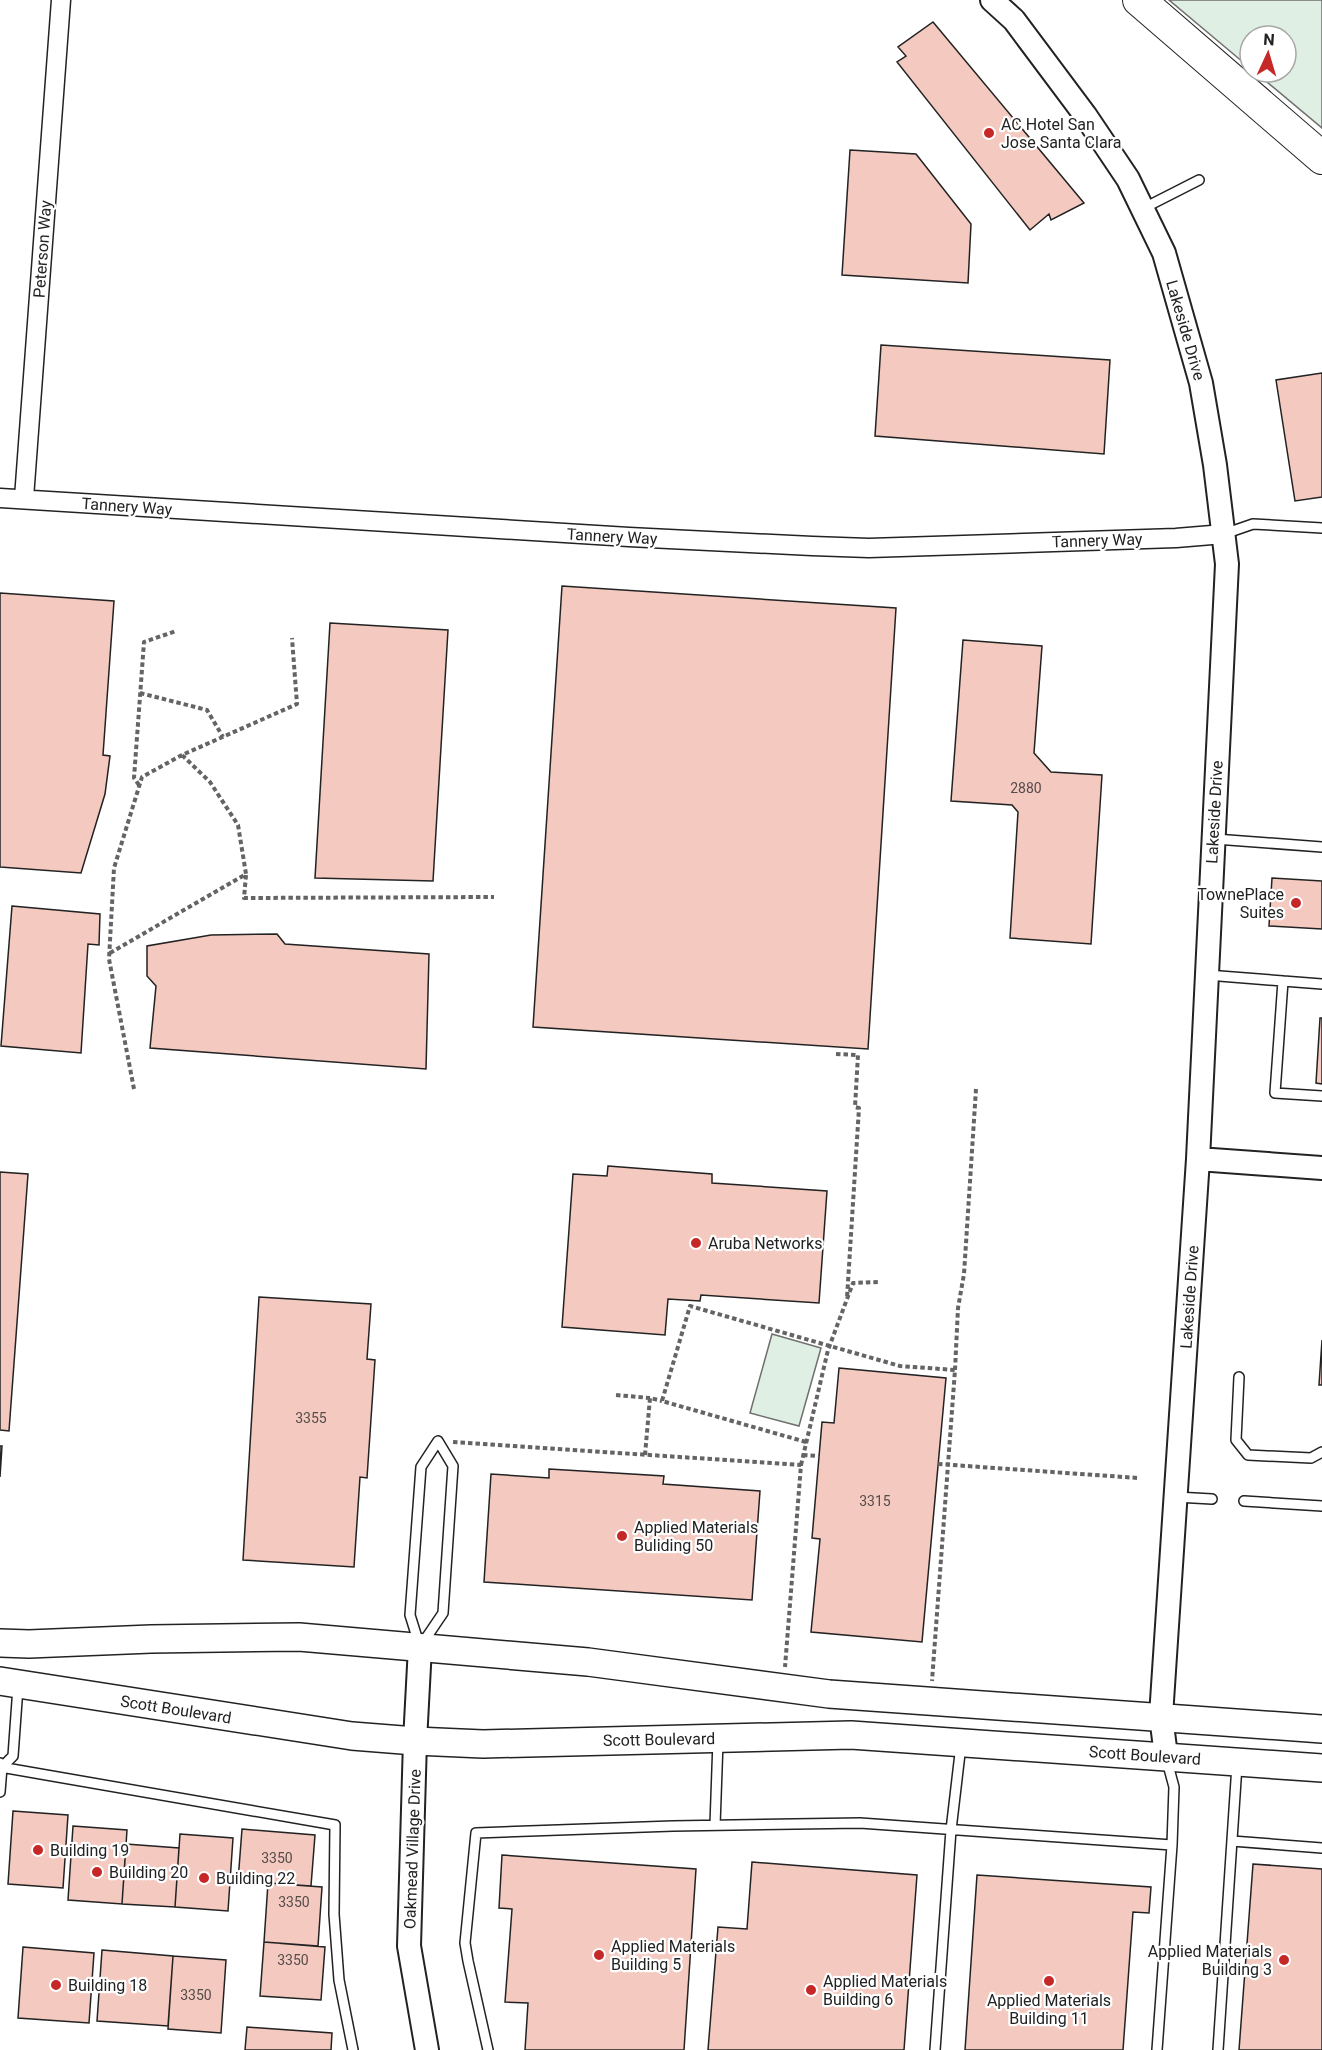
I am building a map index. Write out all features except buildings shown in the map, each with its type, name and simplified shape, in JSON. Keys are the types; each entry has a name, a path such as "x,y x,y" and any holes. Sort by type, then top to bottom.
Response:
{"highway":[{"path":"1139,0 1322,158"}],"main road":[{"path":"0,1643 299,1637 588,1662 829,1694 1322,1729"},
{"name":"Scott Boulevard","path":"5,1684 352,1737 483,1744 851,1735 1322,1768"}],"street":[{"name":"Peterson Way","path":"24,498 60,0"},
{"name":"Lakeside Drive","path":"992,0 1014,20 1085,115 1128,179 1164,253 1201,382 1227,564 1205,975 1198,1159 1161,1716 1166,1756"},
{"name":"Tannery Way","path":"0,498 629,537 869,548 1176,538 1224,534"},
{"path":"1198,1159 1322,1168"},
{"name":"Oakmead Village Drive","path":"420,1647 409,1946 427,2050"}],"lane":[{"path":"1142,209 1199,180"},
{"path":"1224,534 1253,524 1322,528"},
{"path":"1213,838 1322,847"},
{"path":"1205,975 1322,984"},
{"path":"1283,981 1275,1093 1322,1096"},
{"path":"1239,1377 1236,1440 1248,1455 1322,1458"},
{"path":"438,1441 453,1466 443,1613 420,1647 410,1615 421,1467 438,1441"},
{"path":"1311,1458 1322,1452"},
{"path":"1176,1497 1212,1499"},
{"path":"1244,1501 1322,1506"},
{"path":"0,1792 1,1766 13,1756 5,1684"},
{"path":"715,1825 718,1737"},
{"path":"935,2050 951,1830 961,1742"},
{"path":"1157,2050 1174,1787 1166,1756"},
{"path":"1218,2050 1237,1762"},
{"path":"1,1766 335,1825 334,1914 339,1980 353,2050"},
{"path":"488,2050 465,1943 476,1833 715,1825 860,1824 1172,1845"},
{"path":"1232,1841 1322,1848"}],"path":[{"path":"139,786 134,778 144,642 176,631"},
{"path":"134,1089 110,953 114,868 142,777 182,755 297,704 292,638"},
{"path":"140,693 207,710 223,737"},
{"path":"182,755 210,782 238,825 246,874 244,898 494,897"},
{"path":"110,953 246,874"},
{"path":"836,1054 858,1055 855,1107 859,1108 847,1298"},
{"path":"932,1684 958,1308 964,1274 976,1089"},
{"path":"785,1670 801,1466 829,1346 853,1283 878,1282"},
{"path":"662,1401 690,1306 900,1366 955,1370"},
{"path":"616,1395 662,1401 806,1443"},
{"path":"645,1455 650,1398"},
{"path":"438,1441 801,1466"},
{"path":"803,1455 819,1456"},
{"path":"938,1464 1138,1478"}],"green space":[{"path":"1169,0 1322,0 1322,128 1269,84 1298,84 1298,24 1238,24 1238,58"},
{"path":"772,1334 821,1348 799,1426 750,1413"}],"place":[{"name":"AC Hotel San Jose Santa Clara","path":"989,133"},
{"name":"TownePlace Suites","path":"1296,903"},
{"name":"Aruba Networks","path":"696,1243"},
{"name":"Applied Materials Buliding 50","path":"622,1536"},
{"name":"Building 19","path":"38,1850"},
{"name":"Building 20","path":"97,1872"},
{"name":"Building 22","path":"204,1878"},
{"name":"Applied Materials Building 5","path":"599,1955"},
{"name":"Applied Materials Building 3","path":"1284,1960"},
{"name":"Applied Materials Building 11","path":"1049,1981"},
{"name":"Building 18","path":"56,1985"},
{"name":"Applied Materials Building 6","path":"811,1990"}]}
